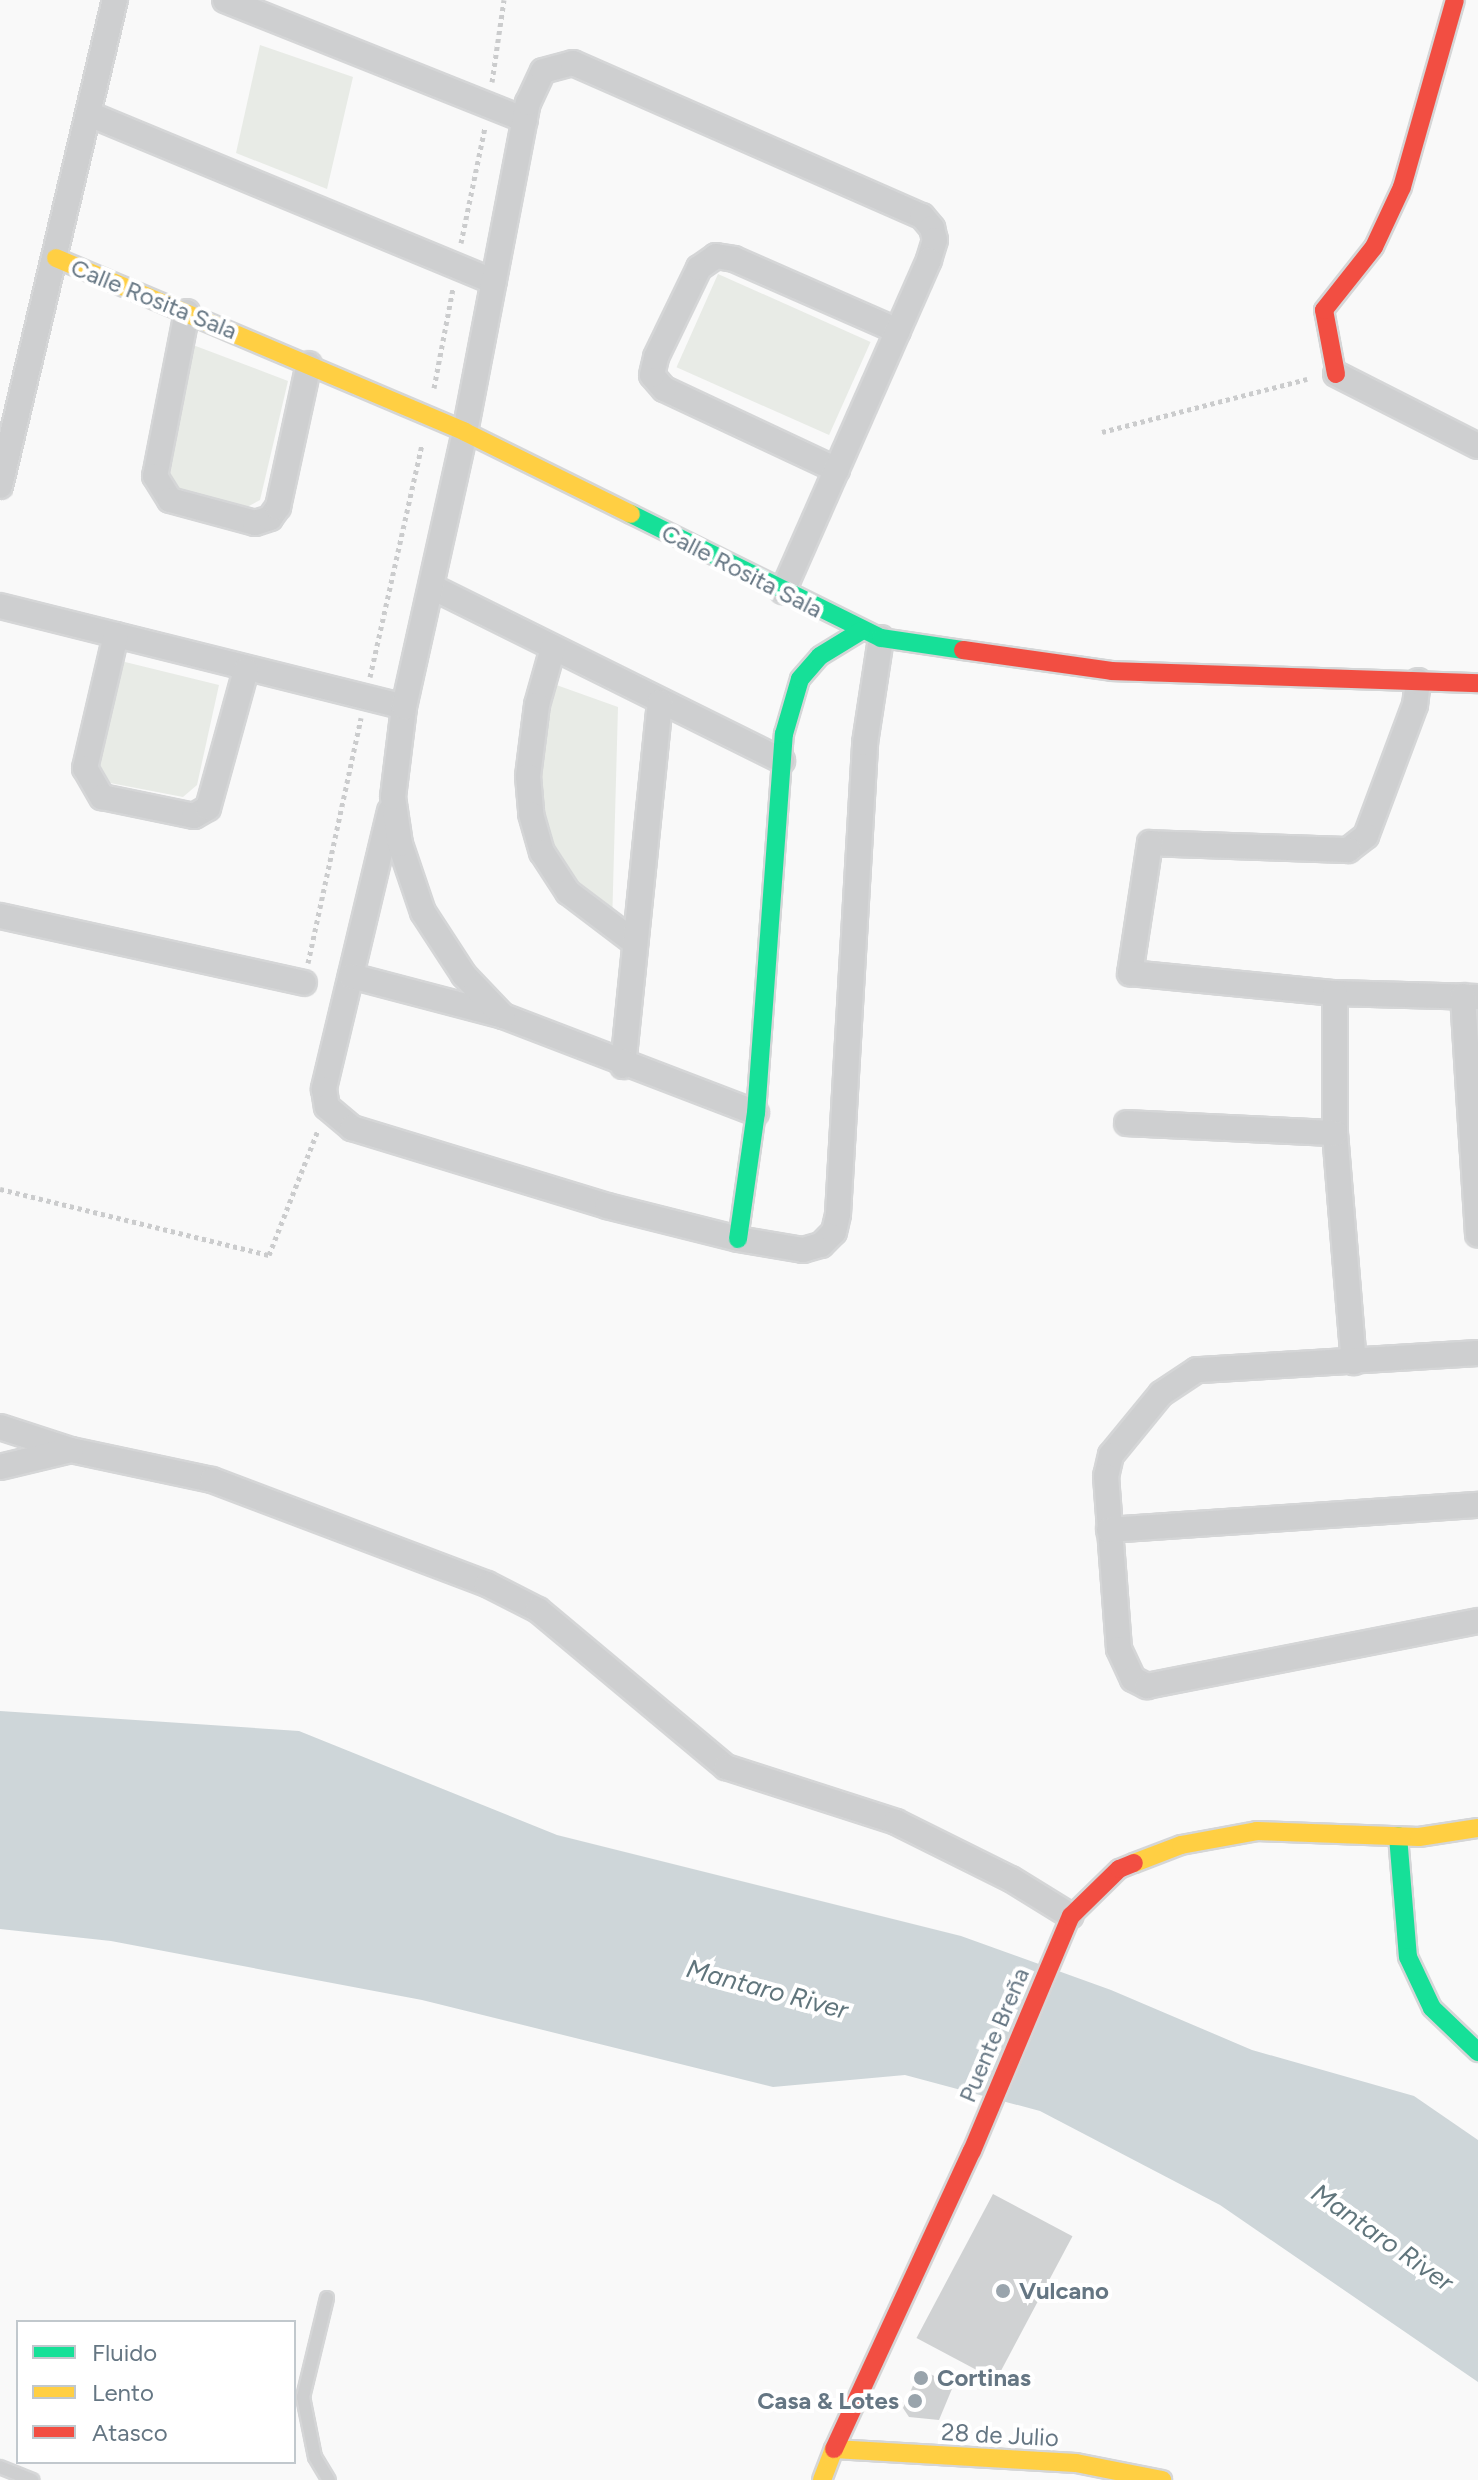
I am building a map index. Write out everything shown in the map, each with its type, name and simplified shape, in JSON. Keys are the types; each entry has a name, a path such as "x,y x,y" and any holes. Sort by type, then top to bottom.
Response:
{"main road":[{"path":"1336,374 1324,310 1374,247 1402,187 1455,0"},
{"name":"Calle Rosita Sala","path":"56,258 465,432 871,634 1112,671 1478,683"},
{"path":"738,1239 756,1113 782,761 800,679 820,656 871,634"},
{"path":"1071,1916 1119,1869 1181,1845 1257,1831 1398,1836 1478,1828"},
{"path":"1398,1836 1408,1957 1432,2008 1478,2052"},
{"name":"Puente Breña","path":"822,2480 972,2151 1071,1916"},
{"name":"28 de Julio","path":"834,2449 1076,2463 1162,2480"}],"street":[{"name":"Calle Rosita Sala","path":"0,486 115,0"},
{"path":"225,0 525,120"},
{"path":"783,591 935,240 922,216 573,63 543,71 533,86 525,120 465,432 404,707 393,797 324,1089 327,1107 352,1128 607,1206 738,1239 803,1250 828,1238 838,1214 871,634"},
{"path":"89,114 494,282"},
{"path":"837,470 664,389 652,375 656,357 699,268 716,256 734,259 898,331"},
{"path":"187,312 155,476 170,500 255,523 270,518 278,507 309,364"},
{"path":"1336,374 1478,446"},
{"path":"432,587 782,761"},
{"path":"0,606 246,670 404,707"},
{"path":"116,635 85,768 102,797 194,816 208,808 246,670"},
{"path":"553,648 537,705 528,776 531,814 542,852 568,892 634,942"},
{"path":"1418,681 1415,705 1366,836 1348,850 1150,843 1130,973 1335,993 1470,997 1478,1235"},
{"path":"623,1066 660,702"},
{"path":"393,797 400,844 423,912 464,975 503,1016"},
{"path":"0,916 304,983"},
{"path":"351,976 503,1016 623,1066 756,1113"},
{"path":"1335,993 1335,1133 1354,1362"},
{"path":"1127,1123 1335,1133"},
{"path":"1478,1353 1354,1362 1222,1365 1178,1379 1111,1455 1106,1476 1119,1649 1133,1679 1147,1686 1478,1621"},
{"path":"0,1427 71,1450 212,1480 487,1584 538,1610 726,1767 896,1822 1011,1879 1071,1916"},
{"path":"0,1467 71,1450"},
{"path":"1109,1530 1478,1505"}],"lane":[{"path":"327,2298 303,2397 315,2457 329,2480"},
{"path":"0,2467 32,2480"}],"path":[{"path":"304,983 428,416 489,105 504,0"},
{"path":"1102,432 1248,391 1336,374"},
{"path":"0,1189 269,1255 327,1107"}],"shaded area":[{"path":"260,45 353,77 327,189 236,153"},
{"path":"718,274 871,342 829,435 677,367"},
{"path":"193,345 288,381 260,500 247,507 169,488 161,477"},
{"path":"121,661 219,685 197,785 183,797 105,782 93,767"},
{"path":"548,682 618,707 612,925 568,883 539,835 532,785"}],"water":[{"name":"Mantaro River","path":"0,1711 299,1731 557,1835 961,1936 1111,1990 1252,2050 1414,2096 1478,2140 1478,2382 1220,2205 1040,2111 905,2075 773,2087 422,2000 111,1941 0,1929"}],"building":[{"name":"Vulcano","path":"993,2194 1072,2236 996,2380 916,2338"},
{"path":"920,2370 954,2384 939,2420 909,2417 903,2408"}],"traffic: fast":[{"path":"631,514 881,638 963,650"},
{"path":"738,1239 756,1113 784,734 800,679 820,656 861,631"},
{"path":"1398,1836 1408,1957 1432,2008 1478,2052"}],"traffic: slow":[{"path":"56,258 465,432 631,514"},
{"path":"1134,1863 1181,1845 1257,1831 1419,1837 1478,1828"},
{"path":"822,2480 834,2449 1076,2463 1162,2480"}],"traffic: jam":[{"path":"1336,374 1324,310 1374,247 1402,187 1455,0"},
{"path":"963,650 1112,671 1478,683"},
{"path":"834,2449 972,2151 1071,1916 1119,1869 1134,1863"}],"place":[{"name":"Vulcano","path":"1003,2291"},
{"name":"Cortinas","path":"921,2378"},
{"name":"Casa & Lotes","path":"915,2401"}]}
